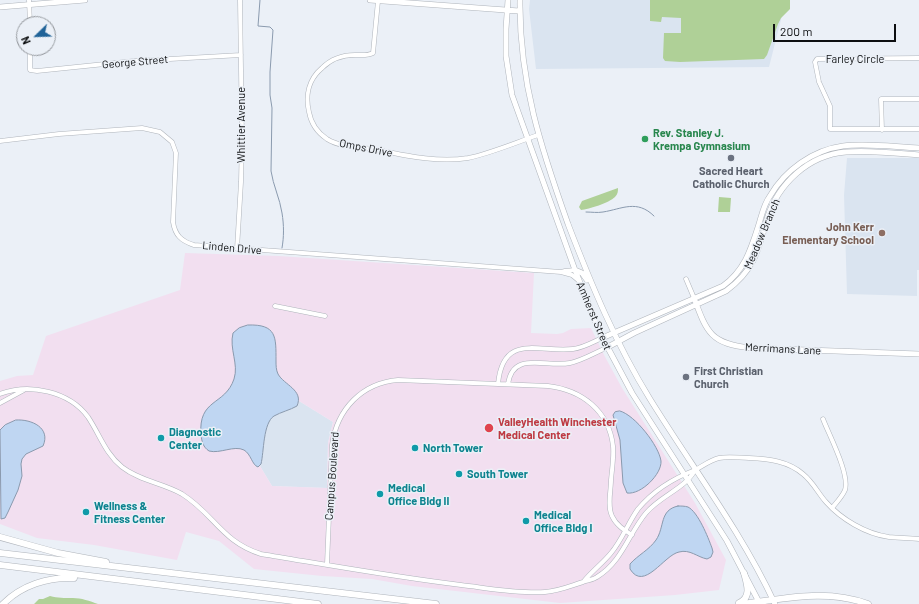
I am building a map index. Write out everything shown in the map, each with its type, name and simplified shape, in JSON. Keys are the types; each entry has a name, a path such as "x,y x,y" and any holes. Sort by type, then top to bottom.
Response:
{"highway":[{"path":"2,537 64,555 149,570"},
{"path":"0,553 436,604"},
{"path":"0,565 318,604"},
{"path":"737,604 745,599 748,593 744,573"},
{"path":"3,604 20,590 55,578 120,580"},
{"path":"741,604 774,602 805,596 832,595 850,598 868,604"}],"main road":[{"path":"0,7 29,2 85,0"},
{"path":"370,0 520,11"},
{"name":"Amherst Street","path":"508,0 505,44 507,69 512,95 578,280 606,348 632,393 727,541 760,603"},
{"name":"Amherst Street","path":"520,0 524,65 528,95 538,134 559,198 594,289 613,332 649,398 736,533 774,602"},
{"name":"Meadow Branch","path":"694,298 723,286 732,280 740,270 747,260 764,209 770,196 782,179 802,162 818,152 844,146 865,145 919,148"},
{"name":"Meadow Branch","path":"696,305 726,291 745,275 759,247 770,210 777,197 791,178 804,168 816,160 845,152 919,155"},
{"path":"570,258 577,266 586,270"},
{"path":"575,270 582,273 594,289"},
{"path":"602,338 694,298"},
{"name":"Merrimans Lane","path":"694,298 708,332 718,340 731,345 751,348 919,354"},
{"path":"606,348 696,305"}],"street":[{"name":"Whittier Avenue","path":"237,249 242,138 240,0"},
{"name":"Omps Drive","path":"378,1 373,53 370,55 347,56 333,60 322,67 310,82 308,105 311,118 317,130 326,138 332,141 397,155 460,159 477,156 538,134"},
{"path":"29,2 30,16"},
{"name":"George Street","path":"30,56 30,70 44,70 134,61 241,54"},
{"name":"Farley Circle","path":"882,130 830,129 830,106 819,82 816,62 818,59 919,58"},
{"path":"919,99 881,99 882,130 919,129"},
{"name":"Linden Drive","path":"0,141 142,128 160,132 172,142 176,154 173,222 175,231 177,236 183,241 194,245 561,272 572,275 578,280"},
{"name":"Linden Drive","path":"561,272 575,270"},
{"name":"Merrimans Lane","path":"686,279 694,298"},
{"path":"275,306 325,316"},
{"path":"498,384 502,364 508,356 517,350 528,348 572,349 582,347 602,338"},
{"path":"508,384 512,370 522,364 570,363 606,348"},
{"name":"Campus Boulevard","path":"327,564 333,439 338,421 350,402 369,388 382,382 393,380 548,386 580,395 596,408 608,428 613,446 611,514 616,524 632,535"},
{"path":"0,394 11,390 43,391 55,394 76,405 88,418 107,451 122,467 140,478 166,486 184,495 202,510 224,533 241,546 261,554 416,579 528,592 556,591 599,576 618,558 643,517 655,504 688,480 695,470"},
{"path":"0,403 25,390"},
{"path":"823,418 844,470 846,480 844,492 832,508"},
{"path":"584,581 609,556 633,517 647,500 684,474 695,470 711,460 720,458 751,458 777,461 792,466 804,475 841,517 872,532 888,536 919,539"}],"shaded area":[{"path":"530,0 786,0 769,67 536,69 529,9"},
{"name":"John Kerr Elementary School","path":"847,158 919,158 919,270 917,270 917,296 847,294 844,195"},
{"name":"ValleyHealth Winchester Medical Center","path":"185,253 279,256 534,273 531,333 557,334 571,329 591,328 622,388 695,503 726,560 719,590 675,595 560,603 412,586 372,579 322,576 254,569 219,541 186,532 177,560 94,545 37,538 0,524 0,381 17,376 33,375 46,336 180,290","holes":["299,401 333,422 328,443 327,488 272,486 260,466 268,421 275,415 297,406"]},
{"path":"299,401 333,422 328,443 327,488 272,486 260,466 268,421 275,415 297,406"}],"green space":[{"path":"650,0 790,0 790,9 781,18 767,55 764,59 680,62 665,61 663,58 664,33 681,33 681,18 662,17 661,22 650,21"},
{"path":"618,188 616,196 608,201 581,210 579,207 582,201"},
{"path":"719,197 731,198 730,212 718,212"},
{"path":"50,596 79,599 98,604 34,604 39,599"}],"water":[{"path":"248,325 265,327 273,334 276,345 277,372 298,396 297,406 274,416 270,420 264,438 261,464 258,467 244,450 236,448 213,452 209,451 203,444 201,435 201,423 204,414 213,403 225,394 230,388 234,379 235,368 232,345 233,333 239,328"},
{"path":"620,411 632,418 645,432 656,447 661,461 658,472 650,483 633,493 627,493 623,483 620,440 613,415 615,412"},
{"path":"16,420 34,423 42,430 45,440 43,446 26,454 22,459 22,476 18,490 5,518 1,519 0,430 5,425"},
{"path":"678,506 688,507 699,519 712,548 713,552 711,557 707,559 690,552 683,551 667,559 648,575 636,575 630,569 630,564 653,544 659,535 665,515 672,508"}],"waterway":[{"path":"260,0 258,26 270,27 273,30 270,72 270,95 272,108 271,171 283,217 282,248"},
{"path":"586,212 610,211 623,207 635,206 648,211 654,216"}],"place":[{"name":"Rev. Stanley J. Krempa Gymnasium","path":"645,139"},
{"name":"Sacred Heart Catholic Church","path":"731,158"},
{"name":"John Kerr Elementary School","path":"882,233"},
{"name":"First Christian Church","path":"686,377"},
{"name":"ValleyHealth Winchester Medical Center","path":"489,428"},
{"name":"Diagnostic Center","path":"161,438"},
{"name":"North Tower","path":"415,448"},
{"name":"South Tower","path":"459,474"},
{"name":"Medical Office Bldg II","path":"380,494"},
{"name":"Wellness & Fitness Center","path":"86,512"},
{"name":"Medical Office Bldg I","path":"526,521"}]}
